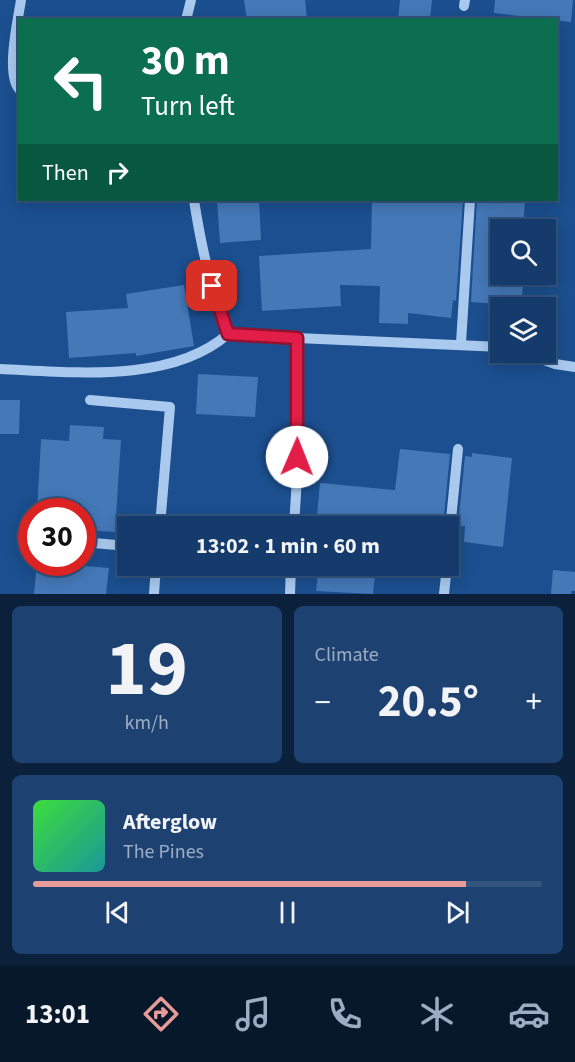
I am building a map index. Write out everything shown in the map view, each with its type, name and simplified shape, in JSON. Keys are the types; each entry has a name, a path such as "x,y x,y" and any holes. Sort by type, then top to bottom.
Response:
{"street":[{"path":"19,18 21,0"},
{"path":"186,18 191,0"},
{"path":"18,22 12,65 13,77 18,86"},
{"path":"194,201 201,242 218,308 228,334"},
{"path":"461,343 470,201"},
{"path":"0,369 108,372 159,365 183,360 214,347 228,334 490,345"},
{"path":"295,516 297,478 297,338"},
{"path":"552,363 575,367"},
{"path":"90,400 170,407 161,516"},
{"path":"451,516 458,449"},
{"path":"96,543 117,545"},
{"path":"154,594 155,576"},
{"path":"290,594 291,576"},
{"path":"444,594 446,576"}],"building":[{"path":"244,0 305,0 307,18 247,18"},
{"path":"400,0 432,0 430,18 398,18"},
{"path":"495,0 573,0 571,22 558,20 558,18 494,13"},
{"path":"217,201 259,201 261,240 220,243"},
{"path":"372,201 463,201 456,301 453,300 451,318 408,313 408,324 379,323 380,286 340,285 341,306 262,311 259,256 371,249"},
{"path":"477,201 525,201 524,219 490,219 490,285 523,285 522,297 490,297 490,304 471,302"},
{"path":"184,285 194,346 136,356 136,353 69,358 66,312 128,308 126,294"},
{"path":"198,374 258,377 255,417 196,414"},
{"path":"0,400 20,400 19,434 0,434"},
{"path":"70,425 104,427 103,439 121,440 115,532 96,531 96,498 38,498 41,439 69,441"},
{"path":"400,449 450,454 444,516 317,516 320,483 395,490"},
{"path":"472,453 512,458 503,547 464,542 465,526 459,526 459,516 465,456 472,457"},
{"path":"96,567 109,568 106,594 34,594 36,576 96,576"},
{"path":"553,570 575,572 575,591 571,591 571,594 551,594"},
{"path":"318,576 375,576 373,594 316,591"}],"route":[{"path":"212,286 228,334 297,338 297,457"}]}
